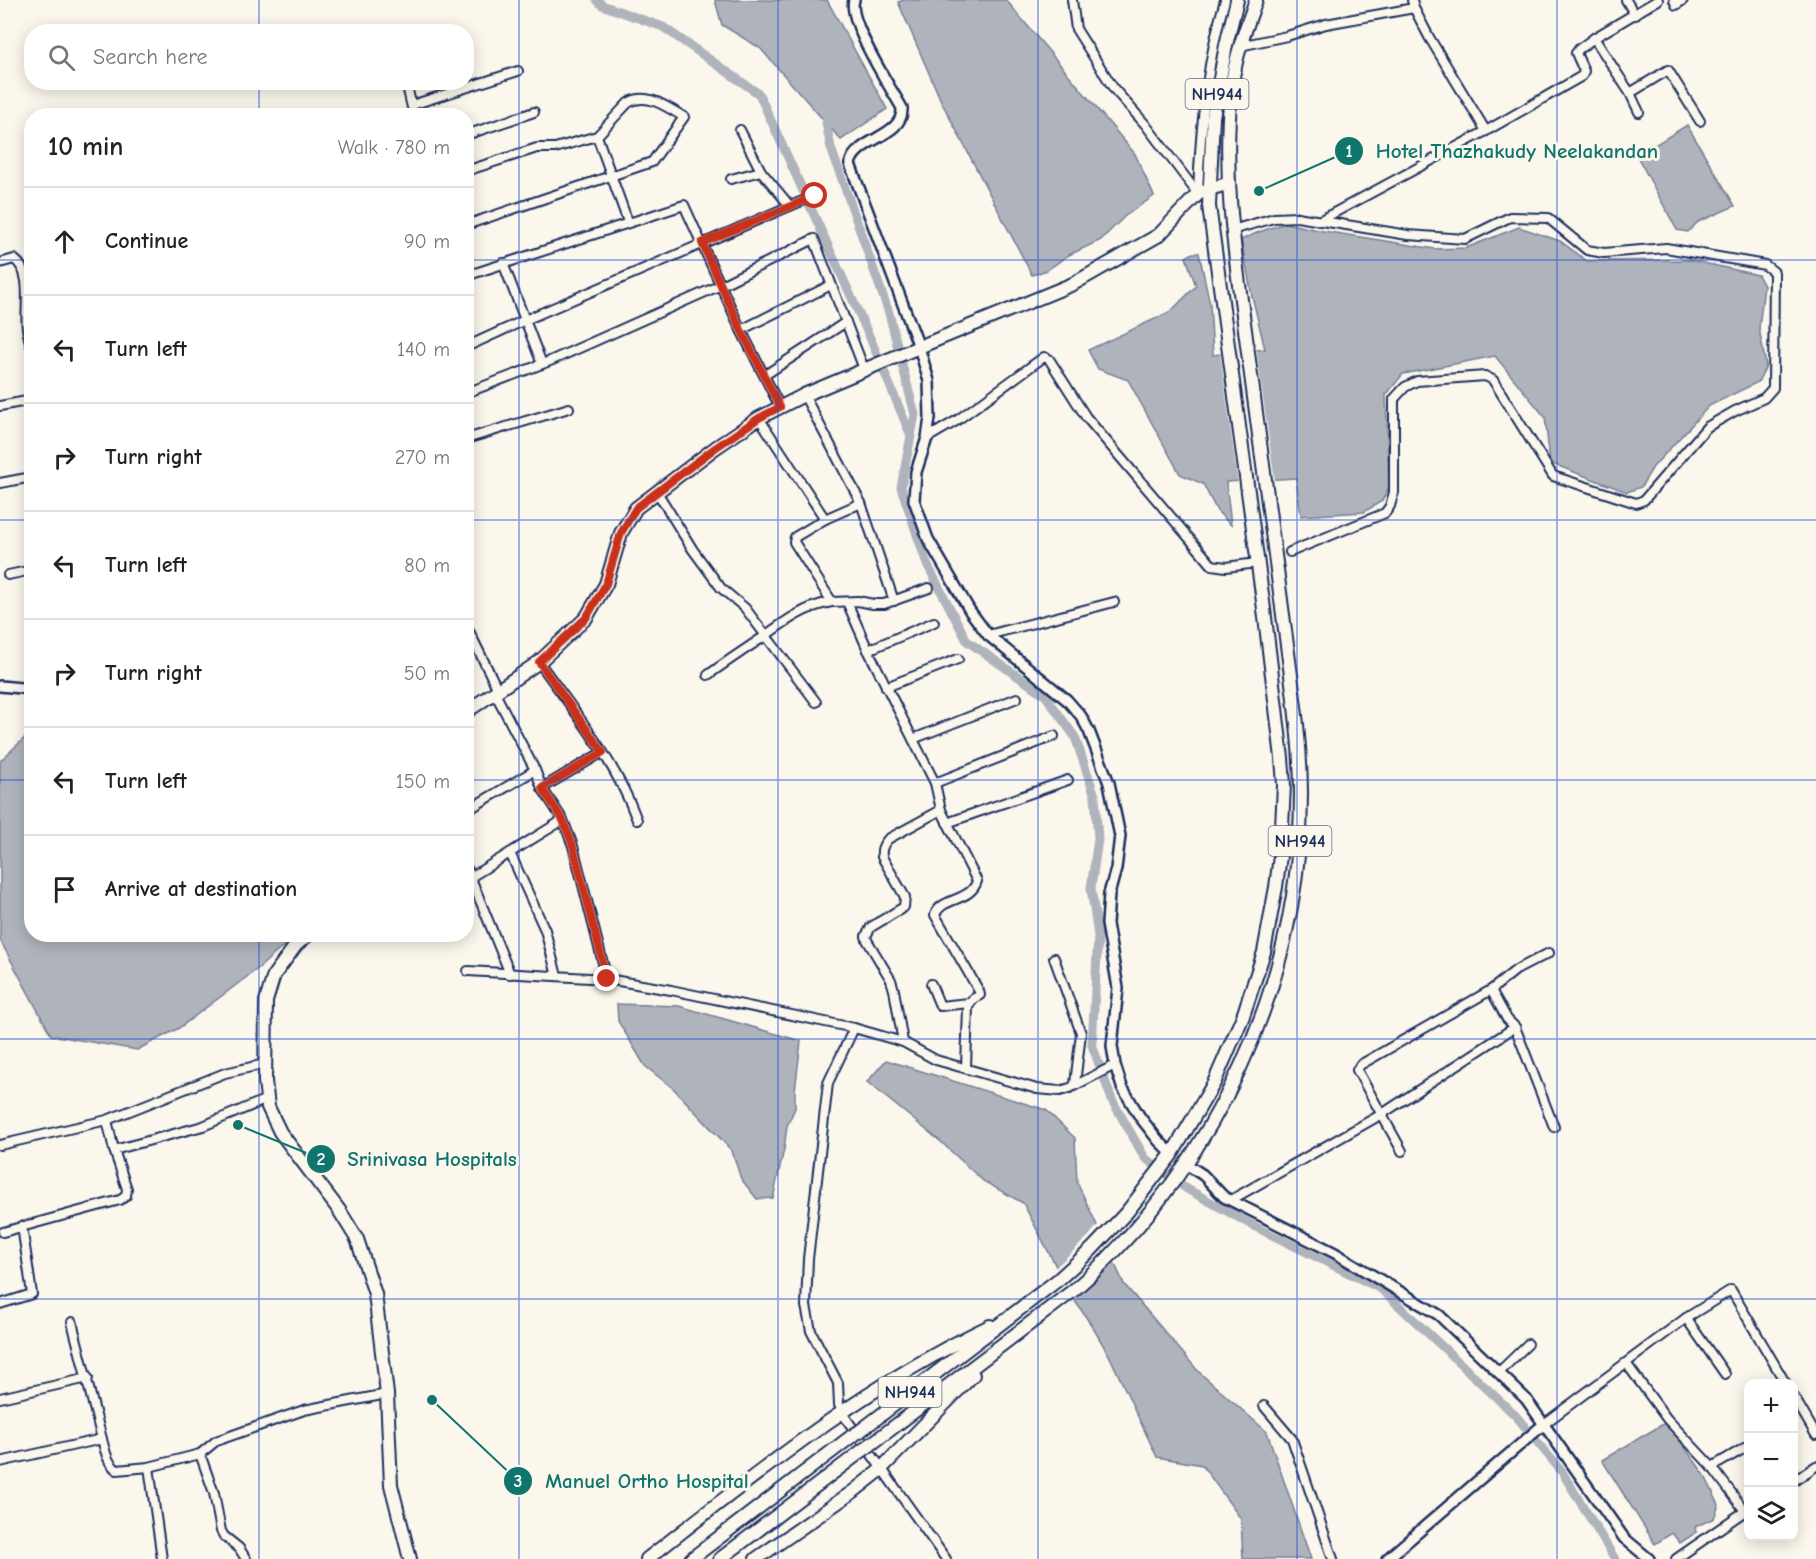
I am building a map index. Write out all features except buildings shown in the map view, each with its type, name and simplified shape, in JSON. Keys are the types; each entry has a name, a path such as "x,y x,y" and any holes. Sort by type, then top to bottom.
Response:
{"main road":[{"name":"NH944","path":"691,1559 1032,1301 1107,1234 1169,1157 1214,1083 1243,1016 1264,952 1276,886 1281,848 1284,785 1279,722 1229,349 1209,206 1204,192 1213,117 1237,0"},
{"name":"NH944","path":"720,1559 1041,1316 1119,1247 1169,1187 1202,1140 1231,1087 1261,1018 1282,951 1297,869 1301,793 1299,744 1227,184 1230,92 1240,46 1256,0"},
{"path":"474,706 539,662 586,618 606,584 621,533 636,508 715,448 759,418 804,395 1073,284 1159,235 1204,192 1227,184"},
{"path":"300,942 274,975 266,1001 265,1064 268,1107 280,1132 339,1210 357,1239 375,1294 387,1395 391,1485 410,1559"},
{"path":"647,1559 792,1446 842,1412 892,1379 956,1342 1013,1315"},
{"path":"756,1559 854,1491 882,1468 932,1415 1013,1337"}],"street":[{"path":"854,0 853,16 859,30 902,108 898,123 860,149 852,157 850,164 914,349 929,381 930,418 927,438 916,472 914,500 928,539 970,611 988,635 1067,700 1081,716 1089,731 1109,783 1120,836 1116,868 1108,894 1107,924 1118,988 1112,1046 1115,1065 1122,1087 1169,1157"},
{"path":"1072,0 1076,29 1114,89 1204,192"},
{"path":"1204,192 1201,136 1218,22 1225,0"},
{"path":"1626,0 1635,15"},
{"path":"1319,221 1486,131 1582,76 1584,70 1576,53 1579,48 1658,0"},
{"path":"1674,0 1676,5 1683,0"},
{"path":"1240,46 1413,4 1486,131"},
{"path":"1594,38 1640,112"},
{"path":"1630,93 1668,70 1700,121"},
{"path":"474,85 518,71"},
{"path":"408,90 413,108"},
{"path":"412,105 459,90"},
{"path":"474,168 537,148 555,148 597,136 634,99 654,101 684,117 652,162 474,222"},
{"path":"474,132 534,112"},
{"path":"740,130 761,171 790,206"},
{"path":"597,136 628,222"},
{"path":"731,179 761,171"},
{"path":"474,343 815,196"},
{"path":"474,273 684,205 741,330 780,407"},
{"path":"1232,230 1274,218 1297,217 1408,235 1465,239 1510,217 1548,218 1587,250 1604,253 1666,248 1765,265 1774,272 1773,388 1764,398 1707,427 1644,500 1636,503 1553,476 1493,380 1485,376 1417,381 1405,387 1394,399 1394,492 1390,506 1385,513 1290,552"},
{"path":"474,390 542,364 721,285 814,239 846,322 868,368"},
{"path":"0,263 14,259 20,263 24,274"},
{"path":"503,263 542,364"},
{"path":"741,330 831,285"},
{"path":"765,375 846,322"},
{"path":"927,438 956,421 1044,357 1049,359 1086,417 1212,565 1226,567 1257,563"},
{"path":"804,395 861,503 894,601"},
{"path":"0,406 24,402"},
{"path":"474,437 568,408"},
{"path":"759,418 825,519"},
{"path":"0,483 24,478"},
{"path":"657,492 693,550 721,588 744,608 816,702"},
{"path":"832,602 794,542 795,537 825,519 861,503"},
{"path":"8,575 24,572"},
{"path":"708,675 802,611 816,605 832,602 858,601 873,604 894,601 929,588"},
{"path":"847,602 868,650 935,783 941,810 977,881 971,893 942,906 935,915 980,995 969,1003 940,1006 932,984"},
{"path":"988,635 1114,602"},
{"path":"868,650 934,622"},
{"path":"474,643 542,788 563,820 573,846 607,979"},
{"path":"886,687 958,659"},
{"path":"539,662 615,770 637,820"},
{"path":"0,686 24,688"},
{"path":"913,739 1017,698"},
{"path":"935,783 1054,736"},
{"path":"542,788 603,752"},
{"path":"474,806 535,770"},
{"path":"947,823 1068,780"},
{"path":"903,1042 891,980 866,936 871,927 904,907 905,901 882,857 883,846 888,839 941,810"},
{"path":"474,875 563,820"},
{"path":"510,853 545,930 557,976"},
{"path":"474,890 510,974"},
{"path":"1402,1151 1357,1070 1360,1065 1491,990 1516,970 1550,953"},
{"path":"1054,958 1082,1033 1075,1084"},
{"path":"468,971 607,979 854,1028 903,1042 936,1060 1037,1089 1060,1091 1115,1065"},
{"path":"1491,990 1507,1019 1515,1027 1554,1127"},
{"path":"966,1068 969,1003"},
{"path":"1231,1200 1382,1114 1515,1027"},
{"path":"854,1028 828,1083 808,1259 806,1306 811,1331 838,1383 839,1405 842,1412 946,1559"},
{"path":"0,1145 108,1120 225,1073 265,1064"},
{"path":"114,1150 203,1126 267,1099"},
{"path":"3,1232 124,1198 128,1193 114,1150 108,1120"},
{"path":"1183,1167 1203,1175 1224,1197 1335,1253 1439,1316 1526,1399 1541,1427 1624,1538 1649,1559"},
{"path":"0,1304 32,1294 22,1226"},
{"path":"1387,1559 1541,1427 1686,1318 1731,1290 1784,1379"},
{"path":"1686,1318 1725,1374"},
{"path":"72,1322 108,1460 117,1470 149,1467 200,1454 216,1441 304,1410 387,1395"},
{"path":"1499,1371 1528,1344"},
{"path":"1626,1363 1667,1419 1712,1467 1744,1506"},
{"path":"0,1398 88,1378"},
{"path":"1798,1405 1816,1435"},
{"path":"1264,1406 1292,1439 1333,1559"},
{"path":"1798,1417 1803,1414"},
{"path":"0,1462 102,1439"},
{"path":"1712,1467 1744,1449"},
{"path":"200,1454 212,1487 221,1531 239,1548 246,1559"},
{"path":"1798,1478 1816,1466"},
{"path":"149,1467 162,1559"},
{"path":"1676,1559 1744,1512"}],"shaded area":[{"path":"715,0 827,0 887,109 841,140 760,48 722,25"},
{"path":"904,0 1006,0 1135,154 1154,196 1125,216 1101,240 1069,255 1047,270 1032,275 942,103 898,2"},
{"path":"1687,125 1735,206 1698,222 1688,232 1677,230 1637,156"},
{"path":"1285,223 1435,249 1466,248 1519,227 1560,241 1587,261 1690,260 1758,275 1764,286 1759,328 1766,366 1758,382 1709,406 1653,467 1641,487 1627,492 1550,463 1545,417 1495,356 1403,374 1386,395 1389,487 1382,501 1364,512 1301,516 1296,478 1226,482 1231,525 1217,511 1203,484 1180,474 1128,380 1098,369 1088,350 1170,312 1196,286 1186,257 1193,253 1199,253 1210,304 1213,355 1265,349 1241,240"},
{"path":"24,739 24,942 288,942 260,967 179,1028 137,1050 51,1035 0,940 0,761"},
{"path":"617,1004 679,1006 801,1041 795,1108 787,1126 773,1198 757,1199 741,1179 732,1151 674,1089 645,1066 618,1021"},
{"path":"886,1060 1046,1110 1075,1138 1077,1182 1124,1284 1199,1372 1267,1432 1311,1559 1243,1559 1241,1519 1202,1465 1157,1457 1109,1355 1071,1295 1023,1203 983,1181 940,1141 867,1082"},
{"path":"1665,1423 1704,1474 1719,1505 1714,1518 1695,1527 1697,1532 1680,1543 1672,1533 1655,1544 1602,1460"}],"pier":[{"path":"1256,347 1275,482 1238,484 1220,352"},
{"path":"1098,1225 1117,1261 1072,1303 1054,1269"}],"waterway":[{"path":"597,0 602,5 663,27 759,94 871,340 911,436"},
{"path":"826,123 831,148 889,313 915,415 901,487 927,564 967,641 1045,695 1075,737 1095,796 1098,839 1091,888 1098,936 1092,1045 1112,1100 1145,1158 1187,1189 1254,1226 1381,1289 1516,1416 1562,1472 1615,1559"}],"place":[{"name":"Hotel Thazhakudy Neelakandan","path":"1259,191"},
{"name":"Srinivasa Hospitals","path":"238,1125"},
{"name":"Manuel Ortho Hospital","path":"432,1400"}],"route":[{"path":"607,979 573,846 563,820 542,788 603,752 539,662 586,618 606,584 621,533 636,508 715,448 759,418 780,407 741,330 702,243 815,196"}]}
